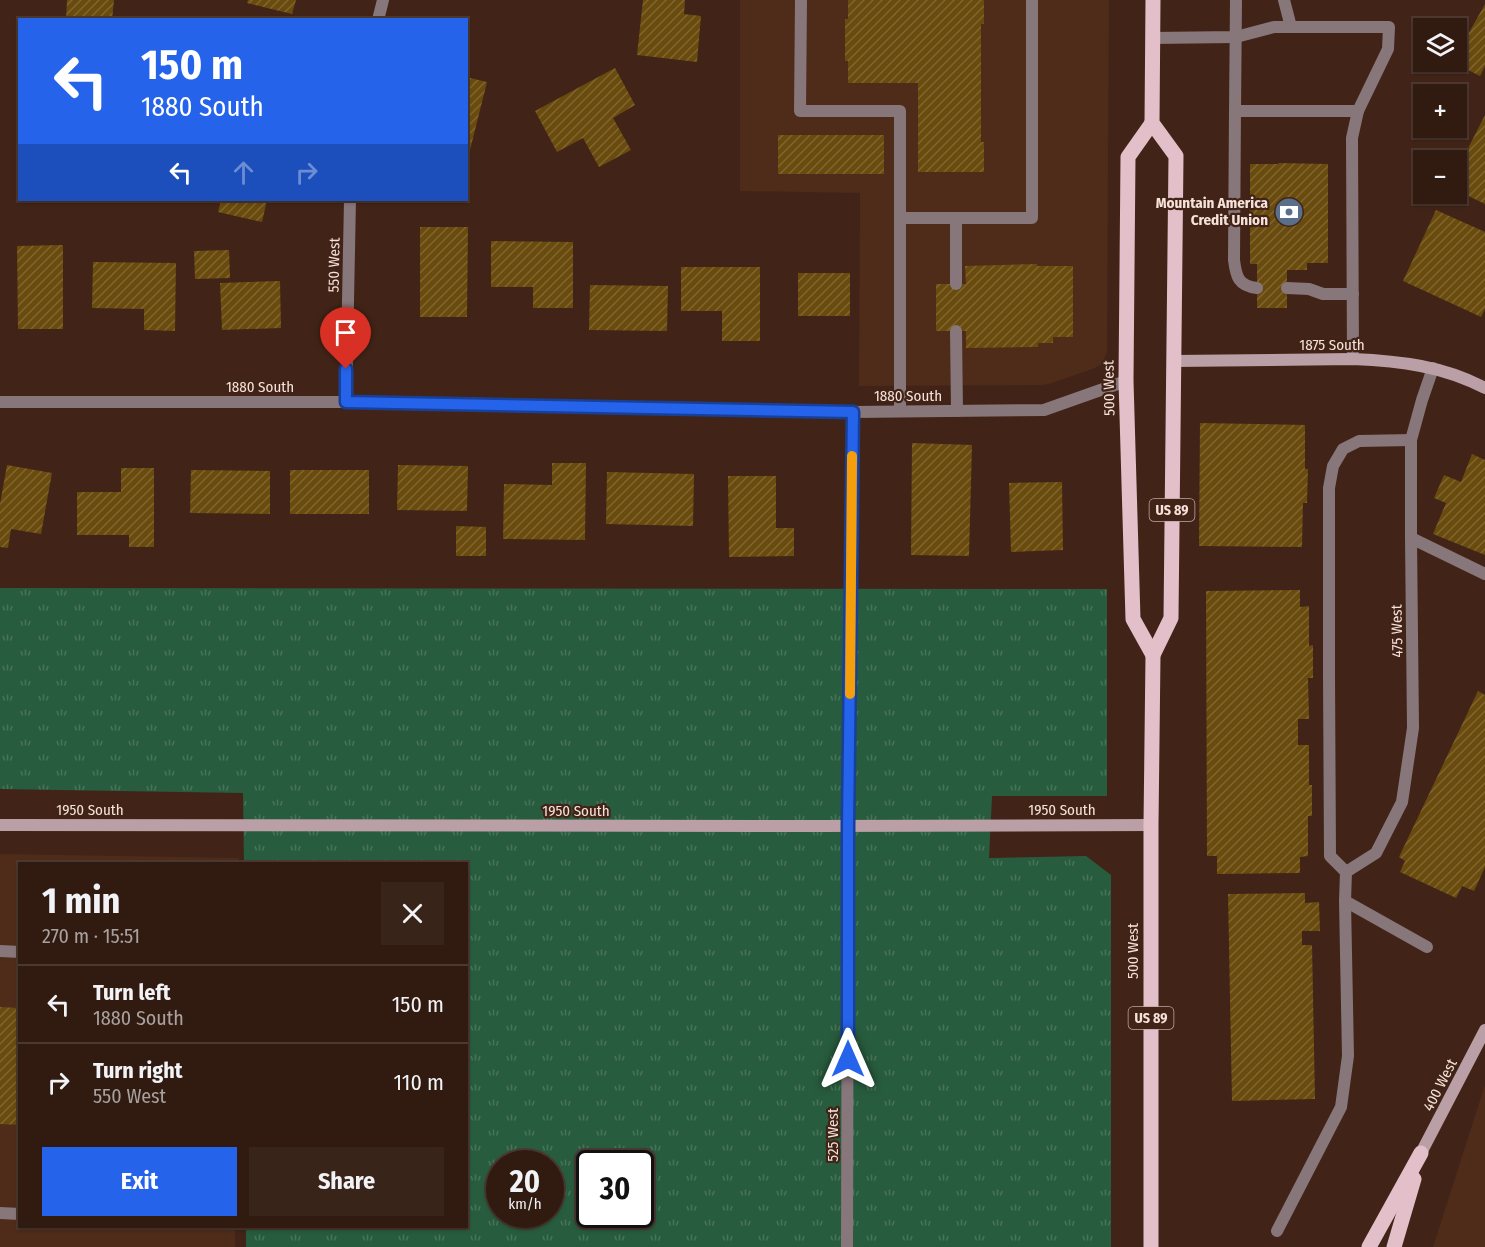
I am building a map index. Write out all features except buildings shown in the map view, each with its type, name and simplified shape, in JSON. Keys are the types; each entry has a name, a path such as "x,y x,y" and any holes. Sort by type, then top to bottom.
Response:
{"main road":[{"path":"1152,123 1153,0"},
{"name":"500 West","path":"1151,1247 1153,655 1172,618 1176,156 1152,123 1128,157 1126,381 1133,619 1153,655"},
{"path":"1369,1247 1421,1153"},
{"path":"1394,1247 1421,1153"}],"street":[{"path":"378,18 383,0"},
{"path":"801,0 800,111 900,111 900,411"},
{"path":"900,218 1032,218 1032,0"},
{"path":"1236,0 1234,260 1235,270 1242,284 1257,288"},
{"path":"1284,0 1291,27"},
{"path":"1152,38 1236,37 1274,27 1389,27 1388,50 1358,111 1352,138 1353,359"},
{"path":"1235,111 1358,111"},
{"name":"550 West","path":"346,402 350,201"},
{"path":"956,218 956,284"},
{"path":"1287,288 1309,289 1323,294 1353,294"},
{"path":"956,331 957,411"},
{"name":"1875 South","path":"1174,361 1353,359 1406,362 1468,379 1485,388"},
{"name":"475 West","path":"1346,872 1376,853 1402,802 1413,728 1411,440 1432,368"},
{"name":"1880 South","path":"0,402 346,402 853,412 1044,410 1126,381"},
{"name":"525 West","path":"847,1247 848,826 853,412"},
{"path":"1277,1231 1341,1107 1348,1056 1346,872 1330,856 1329,500 1333,466 1343,449 1359,441 1411,440"},
{"path":"1411,538 1485,574"},
{"name":"1950 South","path":"0,825 1151,825"},
{"path":"1345,900 1427,947"},
{"path":"0,951 18,952"},
{"name":"400 West","path":"1421,1153 1485,1030"},
{"path":"0,1213 18,1214"}],"shaded area":[{"path":"740,0 1109,0 1107,352 1102,364 1041,385 859,386 860,193 740,191"},
{"path":"0,854 239,858 239,862 18,862 18,1228 235,1228 235,1247 0,1247"},
{"path":"1485,1085 1485,1247 1433,1247"}],"green space":[{"path":"0,588 1107,589 1107,796 992,796 989,858 1086,856 1111,875 1111,1247 246,1247 246,1228 468,1228 468,862 244,862 243,793 0,789"}],"slow traffic":[{"path":"850,694 852,456"}],"place":[{"name":"Mountain America Credit Union","path":"1289,212"}],"route":[{"path":"346,369 346,402 853,412 848,826 848,1059"}]}
